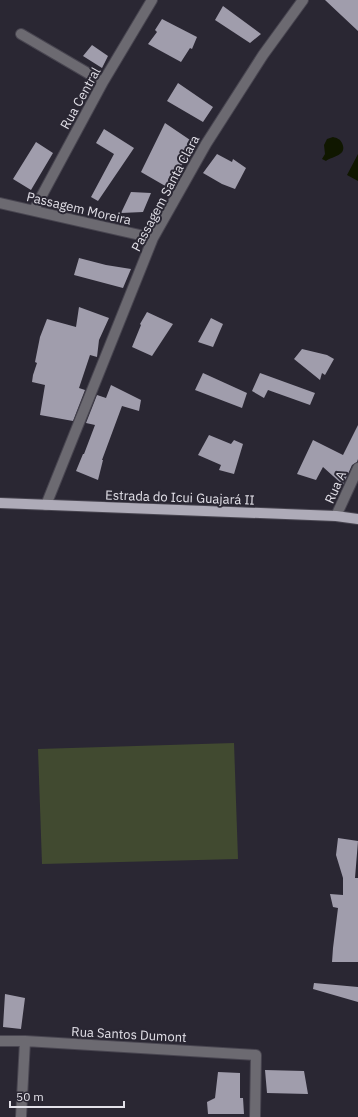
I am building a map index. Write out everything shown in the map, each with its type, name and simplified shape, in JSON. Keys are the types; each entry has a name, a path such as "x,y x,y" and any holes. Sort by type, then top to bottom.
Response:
{"main road":[{"name":"Estrada do Icui Guajará II","path":"0,503 336,516 358,519"}],"street":[{"name":"Rua Central","path":"34,210 103,82 152,0"},
{"name":"Passagem Santa Clara","path":"46,505 153,238 206,144 263,55 303,0"},
{"path":"21,34 103,82"},
{"name":"Passagem Moreira","path":"0,203 153,238"},
{"name":"Rua A","path":"336,516 358,468"},
{"name":"Rua Santos Dumont","path":"0,1041 25,1041 256,1055 255,1117"},
{"path":"21,1117 25,1041"}],"shaded area":[{"path":"333,137 341,142 343,151 326,161 322,159 325,154 324,145 327,139"},
{"path":"358,154 358,181 347,175"},
{"path":"234,743 238,859 42,864 38,749"}],"building":[{"path":"325,0 358,0 358,31"},
{"path":"223,6 261,34 250,43 215,20"},
{"path":"162,19 197,37 192,49 190,48 181,62 148,44 157,32 155,30"},
{"path":"92,45 108,56 102,68 83,56"},
{"path":"178,83 213,107 203,122 167,101"},
{"path":"165,123 196,144 167,187 141,172"},
{"path":"104,129 134,148 98,201 91,197 114,154 96,143"},
{"path":"36,142 53,153 31,190 13,179"},
{"path":"217,154 232,162 233,159 246,168 235,189 222,184 203,173"},
{"path":"131,192 151,193 143,212 121,213"},
{"path":"79,258 106,265 131,269 123,288 74,275"},
{"path":"79,307 109,318 99,340 97,357 90,355 79,388 85,390 73,421 40,415 45,385 32,382 37,363 35,362 40,337 47,319 76,327"},
{"path":"147,312 173,324 152,356 132,347 141,325 140,324"},
{"path":"211,318 223,324 213,347 198,342"},
{"path":"302,349 327,355 334,359 325,375 322,373 320,380 294,359"},
{"path":"203,373 247,393 242,408 195,390"},
{"path":"260,373 315,393 310,405 268,390 264,398 252,391"},
{"path":"111,385 141,400 139,411 122,406 102,460 98,480 76,471 95,425 86,423 97,395 106,398"},
{"path":"358,425 358,459 357,462 352,465 343,485 323,467 316,480 297,474 313,440 343,455"},
{"path":"209,435 231,444 234,440 243,444 234,474 219,470 221,465 198,455"},
{"path":"338,838 358,841 355,878 358,878 358,962 332,962 338,908 333,907 330,894 343,895 343,878 336,855"},
{"path":"314,983 358,987 358,1002 313,989"},
{"path":"5,994 25,998 21,1029 3,1027"},
{"path":"265,1070 304,1071 308,1094 267,1093"},
{"path":"218,1072 240,1073 240,1098 243,1098 244,1114 208,1114 207,1102 215,1098"}]}
